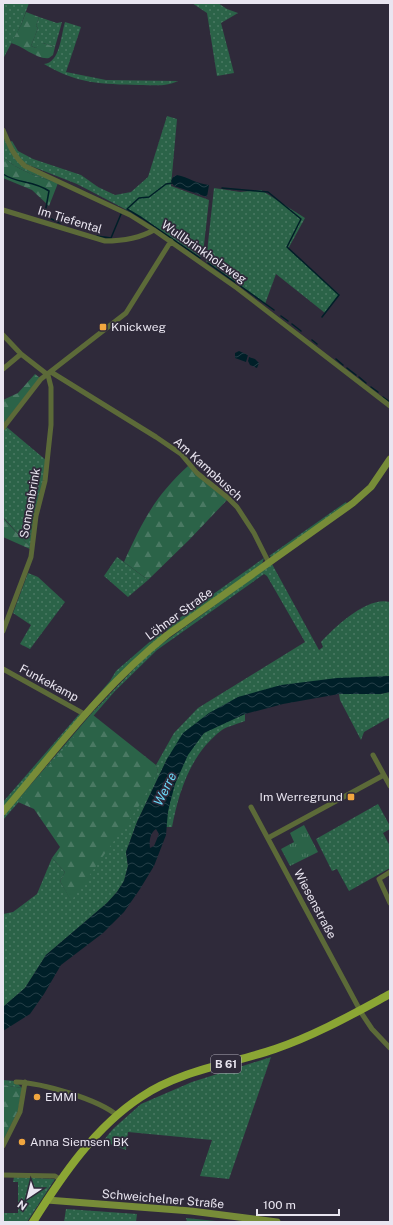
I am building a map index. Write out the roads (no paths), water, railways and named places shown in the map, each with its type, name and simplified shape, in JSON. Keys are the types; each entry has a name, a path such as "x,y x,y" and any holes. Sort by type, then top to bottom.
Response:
{"main road":[{"name":"Löhner Straße","path":"3,812 115,682 155,645 358,499 371,487 390,458"},
{"name":"B 61","path":"33,1222 47,1200 58,1178 118,1116 141,1097 168,1083 196,1072 290,1044 335,1024 390,994"},
{"name":"Schweichelner Straße","path":"47,1200 191,1212 277,1222"}],"street":[{"name":"Wullbrinkholzweg","path":"3,130 12,151 25,166 130,215 171,241 298,333 390,406"},
{"name":"Im Tiefental","path":"3,210 105,241 122,240 154,230"},
{"path":"3,428 41,379 126,313 171,241"},
{"path":"3,335 21,354 50,373"},
{"path":"3,369 21,354"},
{"name":"Am Kampbusch","path":"50,373 156,437 181,454 197,473 237,507 254,533 268,563"},
{"name":"Sonnenbrink","path":"3,631 31,557 36,516 45,481 51,425 50,373"},
{"name":"Funkekamp","path":"3,669 86,715"},
{"path":"373,756 390,786"},
{"path":"268,838 384,775"},
{"name":"Wiesenstraße","path":"251,807 360,1010 372,1029 390,1048"},
{"path":"390,872 379,879 390,902"},
{"path":"16,1082 25,1082 48,1087 107,1107 118,1116"},
{"path":"3,1146 20,1112 25,1082"},
{"path":"3,1175 58,1178"}],"water":[{"path":"177,175 209,185 207,197 174,186 171,181 173,177"},
{"path":"239,351 248,355 246,362 235,358 235,353"},
{"path":"249,357 255,359 259,363 257,368 250,365 248,361"},
{"name":"Werre","path":"390,676 390,692 380,694 339,694 283,704 245,714 204,733 188,755 175,784 168,811 166,835 154,866 140,889 124,912 103,933 61,965 30,1014 3,1031 3,1007 25,988 46,955 107,903 124,881 128,866 126,852 137,822 167,759 183,733 209,713 238,697 281,685 337,678","holes":["156,829 159,834 154,846 150,848 152,833"]}],"waterway":[{"path":"3,174 14,179 37,185 49,191 45,213 47,217 60,223"},
{"path":"173,183 166,184 149,197 139,198 127,209 200,258"},
{"path":"222,188 268,192 301,219 287,247 339,295 322,317"},
{"path":"97,236 111,238 121,214"},
{"path":"208,263 274,310"},
{"path":"281,316 288,321"},
{"path":"292,324 301,331"},
{"path":"312,340 317,344"},
{"path":"336,359 343,365"},
{"path":"347,368 356,375"},
{"path":"359,377 366,383"},
{"path":"371,387 378,392"},
{"path":"383,397 390,402"}],"place":[{"name":"Knickweg","path":"103,327"},
{"name":"Im Werregrund","path":"351,797"},
{"name":"EMMI","path":"37,1097"},
{"name":"Anna Siemsen BK","path":"22,1142"}]}
